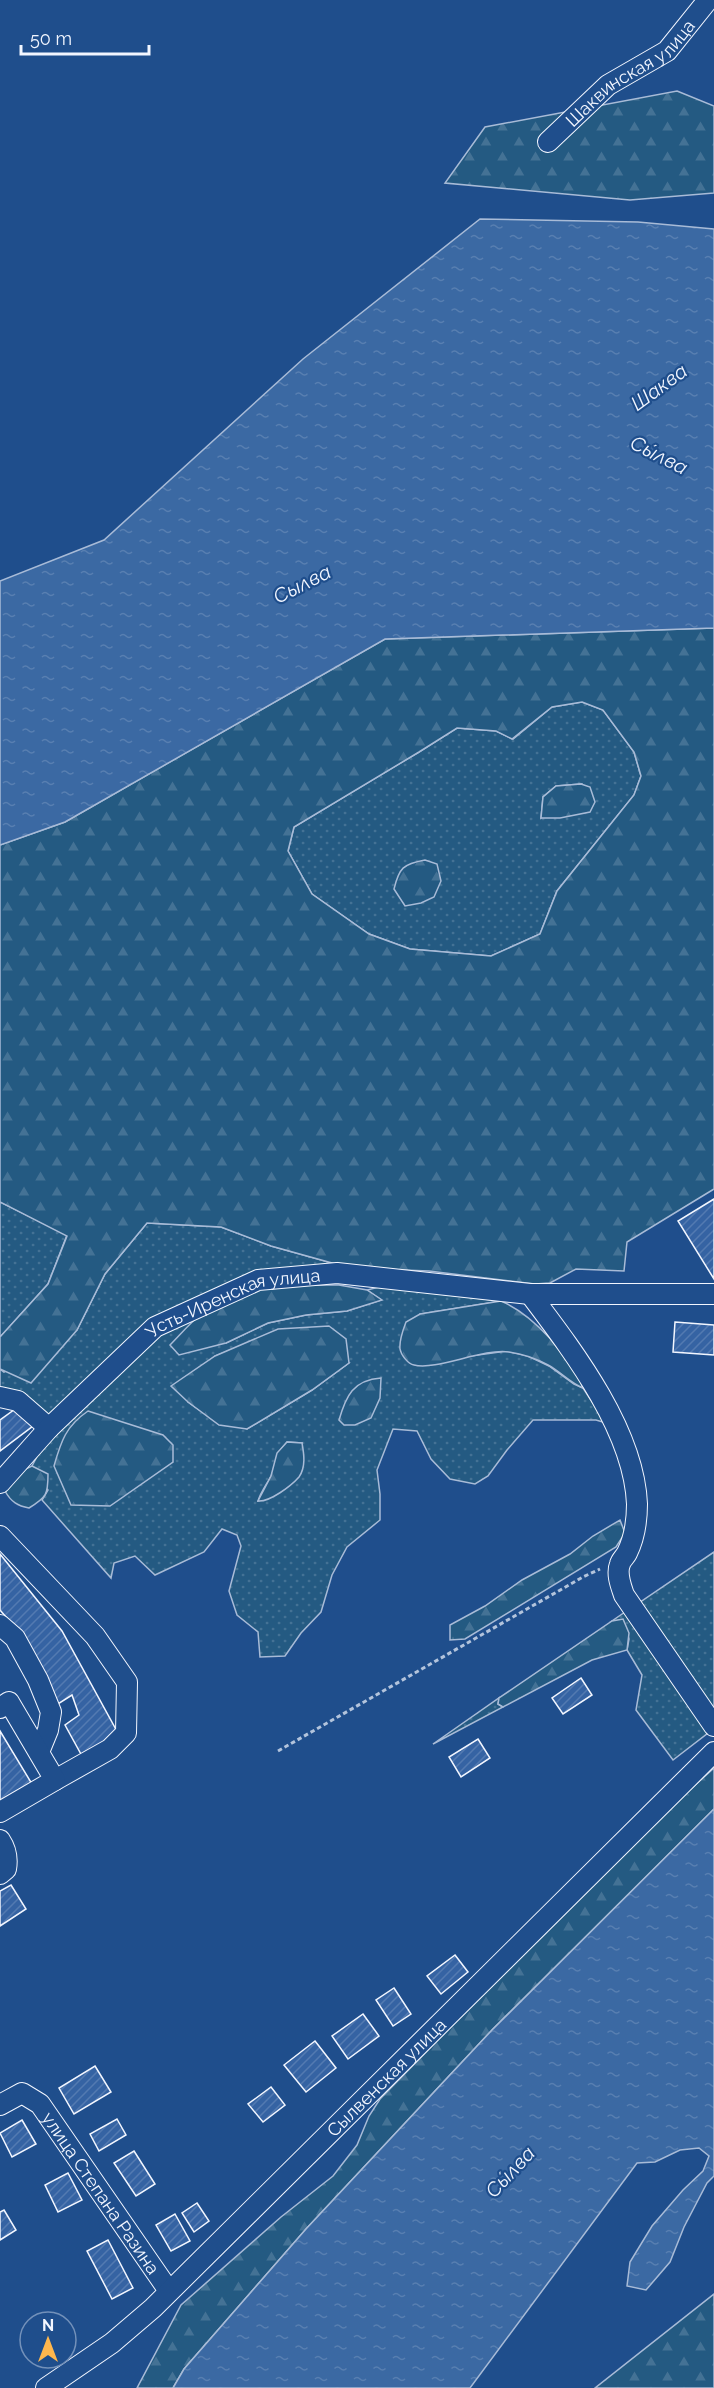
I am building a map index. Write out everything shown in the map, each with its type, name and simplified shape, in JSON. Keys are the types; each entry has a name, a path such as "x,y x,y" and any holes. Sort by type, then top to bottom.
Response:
{"street":[{"name":"Шаквинская улица","path":"548,142 608,85 667,51 708,0"},
{"name":"Усть-Иренская улица","path":"0,1484 49,1428 155,1328 258,1280 337,1273 530,1294 714,1294"},
{"path":"530,1294 573,1350 594,1382 620,1438 627,1459 637,1501 637,1524 632,1542 619,1565 619,1580 624,1595 714,1726"},
{"path":"0,1397 18,1401 49,1428"},
{"path":"0,1536 95,1636 127,1682 126,1733 110,1749 0,1812"},
{"path":"0,1625 15,1638 38,1680 51,1712 48,1730 39,1752"},
{"path":"0,1708 9,1702 55,1780"},
{"name":"Сылвенская улица","path":"46,2388 112,2343 145,2316 714,1752"},
{"path":"0,1840 6,1850 3,1872"},
{"name":"улица Степана Разина","path":"0,2105 22,2093 40,2104 169,2291"}],"path":[{"path":"278,1752 583,1577 603,1568 619,1565"}],"green space":[{"path":"677,91 714,106 714,193 630,200 445,183 485,127"},
{"path":"714,628 714,1189 627,1242 624,1271 576,1269 550,1283 535,1284 429,1271 350,1268 271,1246 221,1227 147,1223 105,1274 77,1330 31,1383 0,1369 0,1337 48,1284 67,1236 0,1202 0,845 65,822 385,639","holes":["582,702 603,710 634,752 641,776 634,795 557,891 540,934 491,956 410,949 369,934 312,894 288,851 294,827 457,728 496,731 512,739 552,707"]},
{"path":"582,702 603,710 634,752 641,776 634,795 557,891 540,934 491,956 410,949 369,934 312,894 288,851 294,827 457,728 496,731 513,739 552,707","holes":["581,784 541,818 543,797 556,786"]},
{"path":"581,784 590,787 595,802 590,812 560,818 541,818 543,797 556,786"},
{"path":"425,860 437,864 441,881 434,897 421,903 405,906 394,889 398,876 407,865"},
{"path":"0,1202 67,1235 48,1284 0,1337"},
{"path":"147,1223 221,1227 271,1246 350,1268 262,1274 206,1293 141,1331 45,1419 0,1392 0,1369 4,1372 77,1330 105,1274"},
{"path":"339,1285 367,1290 382,1300 347,1311 306,1315 268,1323 226,1343 179,1355 170,1345 200,1315 232,1297 266,1288"},
{"path":"379,1287 501,1301 420,1314 430,1365 463,1357 507,1351 528,1356 549,1366 583,1388 606,1423 596,1420 533,1420 488,1476 475,1484 450,1479 431,1459 417,1431 393,1429 377,1470 380,1520 347,1547 332,1575 321,1612 301,1633 285,1656 260,1657 258,1632 237,1615 229,1591 241,1546 237,1535 222,1529 204,1552 155,1575 135,1556 114,1563 111,1578 42,1500 48,1490 32,1466 52,1429 157,1336 201,1314 226,1343 268,1323 306,1315 347,1311 381,1300 367,1290","holes":["251,1342 349,1363 312,1390 247,1429 201,1411 188,1402 215,1356","287,1442 302,1443 289,1480 278,1493 258,1501 272,1474 279,1453"]},
{"path":"501,1301 525,1316 549,1337 569,1363 583,1388 544,1363 509,1352 486,1353 423,1366 412,1364 402,1354 400,1342 406,1322 420,1314"},
{"path":"329,1326 346,1339 349,1363 312,1390 247,1429 219,1425 171,1386 215,1356 278,1329"},
{"path":"381,1378 380,1398 371,1418 355,1425 344,1425 339,1420 352,1391 364,1382"},
{"path":"88,1411 163,1435 173,1445 173,1462 110,1506 71,1505 54,1466 69,1428"},
{"path":"287,1442 302,1443 303,1469 299,1477 280,1493 258,1501 271,1476 277,1453"},
{"path":"32,1466 48,1474 48,1486 43,1498 29,1508 15,1503 5,1491 19,1472"},
{"path":"620,1520 625,1533 616,1547 465,1639 450,1640 450,1625 485,1606 522,1580 570,1554 593,1536"},
{"path":"714,1552 714,1716 636,1605"},
{"path":"628,1610 708,1733 673,1760 636,1710 642,1675 627,1650 629,1639 623,1620 612,1621"},
{"path":"623,1619 629,1633 627,1650 592,1660 503,1707 498,1704 499,1698 612,1621"},
{"path":"499,1698 498,1704 503,1707 433,1744"},
{"path":"714,1768 714,1809 492,2030 306,2229 184,2369 173,2388 137,2388 181,2305 281,2217 333,2176 357,2145 369,2116 380,2099 638,1836"},
{"path":"714,2294 714,2388 595,2388"}],"water":[{"path":"480,219 638,222 714,229 714,628 385,639 65,822 0,845 0,581 104,540 303,359"},
{"name":"Сы́лва","path":"714,1809 714,2176 707,2183 684,2227 670,2262 646,2290 627,2286 630,2262 652,2226 703,2171 709,2156 699,2148 680,2150 655,2162 637,2163 470,2388 173,2388 184,2369 306,2229 492,2030"}],"building":[{"path":"714,1199 714,1279 678,1221"},
{"path":"675,1322 714,1325 714,1355 673,1352"},
{"path":"18,1407 33,1426 0,1451 0,1420"},
{"path":"0,1554 62,1631 119,1735 82,1756 65,1725 79,1715 72,1695 58,1704 19,1632 0,1610"},
{"path":"581,1678 592,1695 563,1714 552,1698"},
{"path":"0,1731 32,1784 2,1802 0,1799"},
{"path":"478,1739 490,1758 461,1777 449,1757"},
{"path":"11,1885 26,1909 0,1926 0,1891"},
{"path":"455,1955 468,1972 441,1994 427,1976"},
{"path":"394,1988 411,2014 393,2026 376,2000"},
{"path":"363,2014 379,2036 348,2059 332,2036"},
{"path":"315,2041 336,2068 306,2092 284,2065"},
{"path":"95,2066 111,2092 74,2114 59,2088"},
{"path":"271,2087 285,2105 263,2122 248,2104"},
{"path":"117,2119 126,2135 99,2151 90,2134"},
{"path":"22,2120 36,2144 12,2157 0,2133"},
{"path":"134,2151 155,2184 136,2196 114,2163"},
{"path":"68,2173 82,2200 58,2212 45,2185"},
{"path":"197,2203 209,2221 194,2232 182,2213"},
{"path":"4,2210 16,2230 0,2240 0,2212"},
{"path":"175,2214 190,2241 171,2251 156,2225"},
{"path":"108,2240 133,2288 112,2299 87,2251"}],"water label":[{"name":"Шаква","path":"659,387"},
{"name":"Сылва","path":"302,584"}]}
